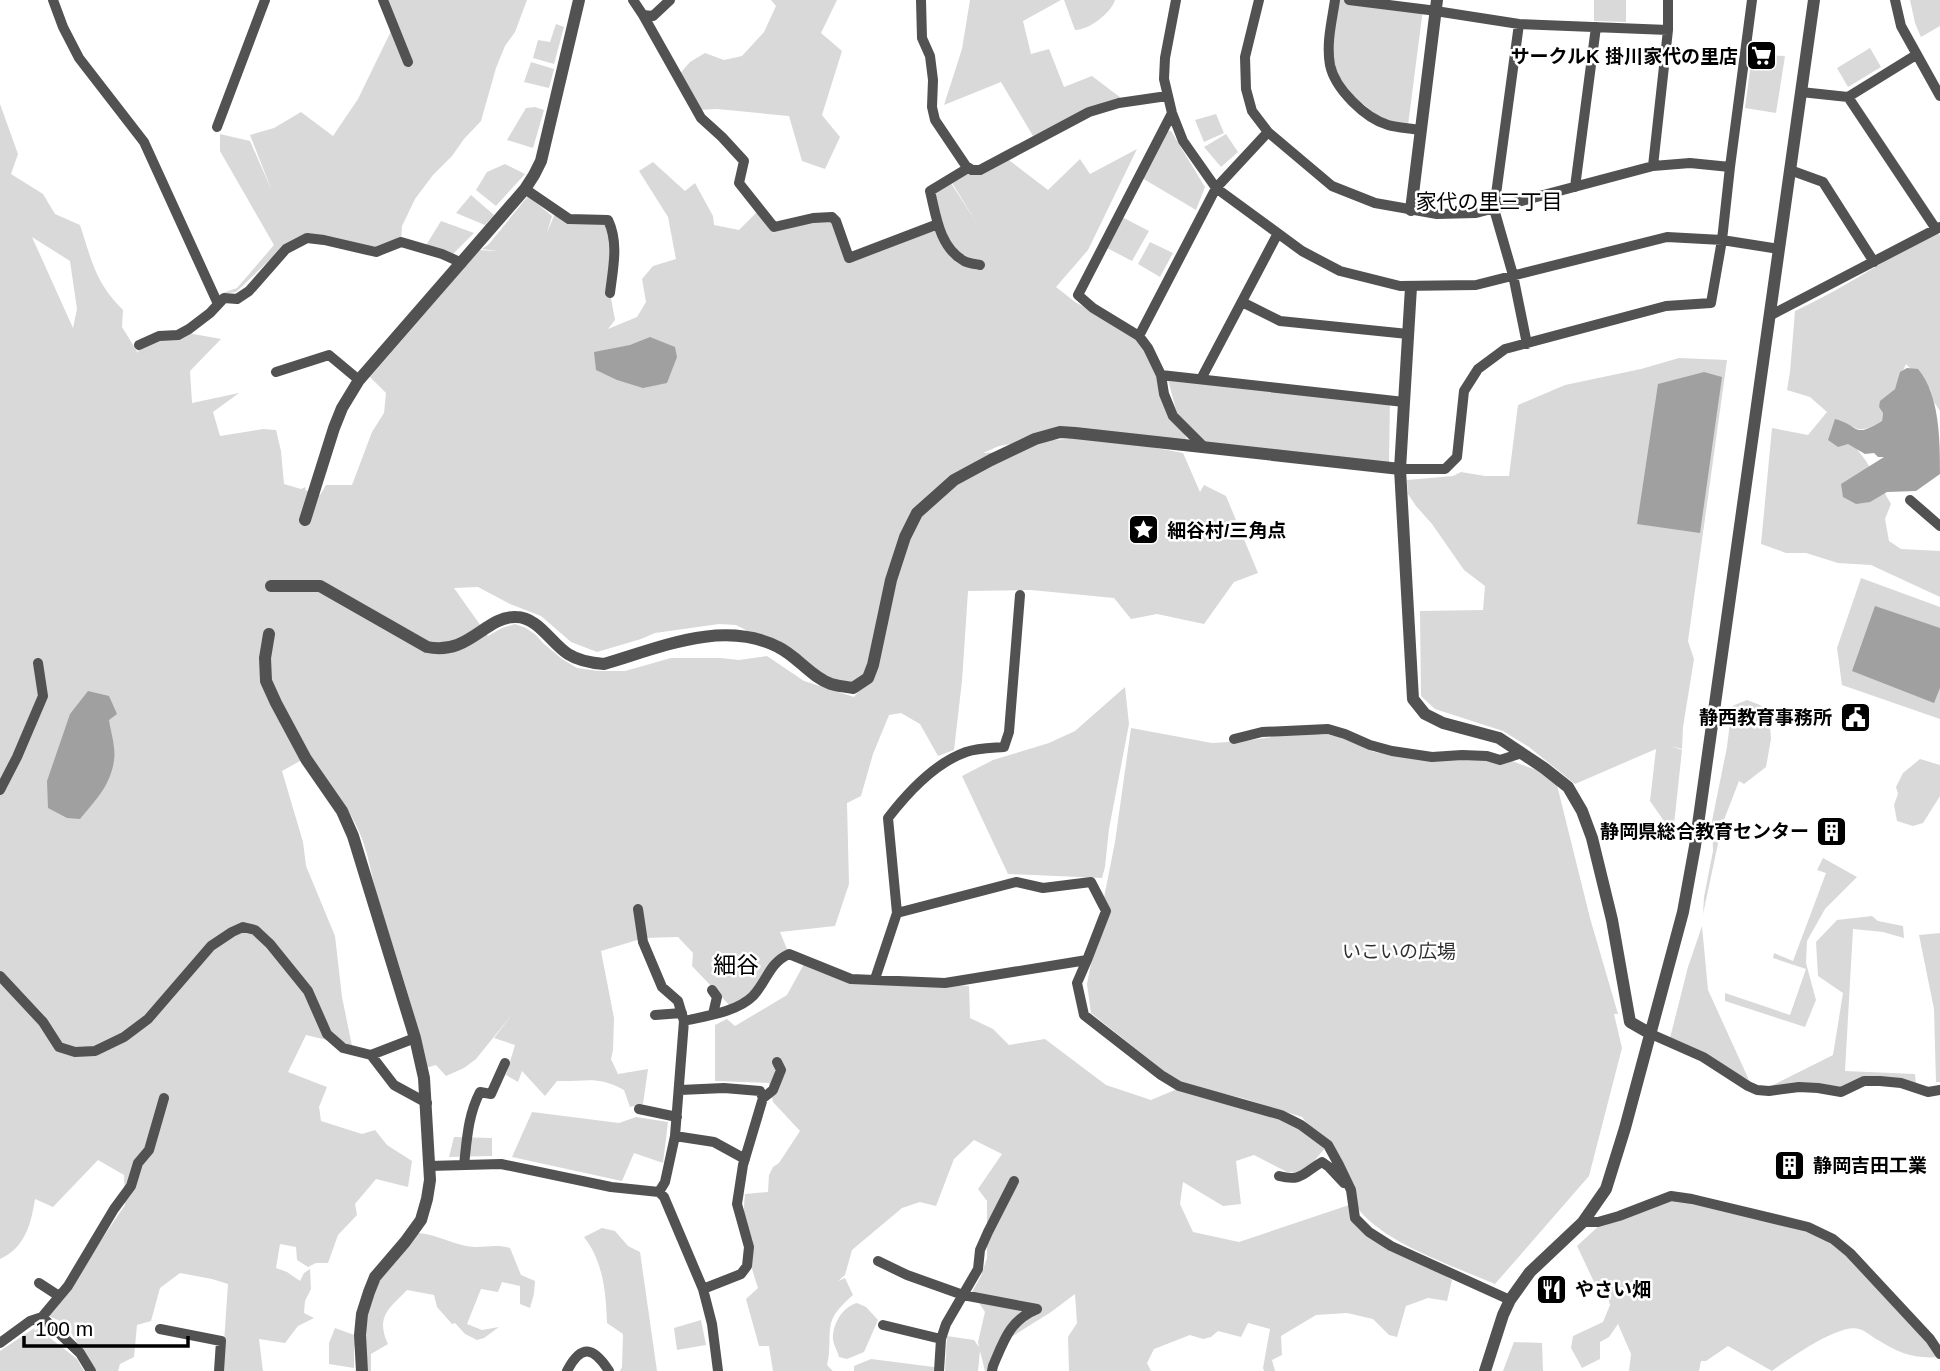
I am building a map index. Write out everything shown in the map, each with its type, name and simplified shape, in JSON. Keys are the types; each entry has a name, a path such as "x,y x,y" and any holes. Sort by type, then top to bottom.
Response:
{"street":[{"path":"53,0 79,58 144,142 218,304"},
{"path":"216,127 265,0"},
{"path":"383,0 408,62"},
{"path":"305,520 334,428 342,408 359,380 534,176 541,161 579,0"},
{"path":"633,0 701,118 744,161 740,183 774,226 832,217 836,221 849,258 938,223"},
{"path":"643,15 653,16 670,0"},
{"path":"922,0 922,38 930,57 935,120 968,168"},
{"path":"1176,0 1164,58 1167,96 1183,141 1216,188 1277,235 1340,271 1411,287 1476,285 1667,237 1722,240 1779,249"},
{"path":"1259,0 1245,57 1246,89 1252,111 1268,132 1332,186 1375,203 1437,214 1476,213 1653,166 1690,163 1730,167"},
{"path":"1335,0 1328,45 1331,67 1345,93 1362,111 1388,125 1420,130"},
{"path":"1349,0 1436,5 1519,24 1668,30"},
{"path":"1653,166 1668,30 1668,0"},
{"path":"271,586 320,586 426,647 434,649 447,649 501,620 516,617 531,621 567,653 590,663 604,664 691,638 726,635 758,639 779,647 830,684 853,688 868,678 873,665 891,580 905,537 917,513 954,480 1035,439 1060,432 1400,469 1446,469 1457,457 1464,391 1478,369 1506,349 1666,306 1711,303 1722,240 1752,0"},
{"path":"1485,1371 1510,1300 1530,1272 1583,1222 1606,1189 1683,912 1695,846 1814,0"},
{"path":"1895,0 1901,26 1940,96"},
{"path":"1411,210 1436,5"},
{"path":"1519,24 1494,209 1513,275 1527,344"},
{"path":"1575,187 1596,27"},
{"path":"1801,92 1848,97 1916,55"},
{"path":"980,265 964,261 943,239 930,191 968,168 980,170 1089,112 1119,103 1167,96"},
{"path":"1769,316 1938,228 1848,97"},
{"path":"1172,113 1078,295 1093,308 1139,336 1161,375 1172,416 1204,447"},
{"path":"1139,336 1216,188 1268,132"},
{"path":"1790,170 1824,182 1874,262"},
{"path":"525,189 569,219 608,220 613,231 615,252 610,293"},
{"path":"1201,379 1277,235"},
{"path":"139,345 159,336 178,335 210,313 223,298 237,299 249,291 286,249 307,238 376,252 401,242 462,263"},
{"path":"1411,287 1400,469 1413,699 1425,714 1443,723 1499,738 1544,768 1568,788 1581,811 1591,838 1612,920 1630,1022 1703,1057 1757,1090 1818,1087 1841,1092 1864,1081 1902,1083 1927,1092 1940,1090"},
{"path":"1242,302 1280,321 1408,334"},
{"path":"276,372 329,355 359,380"},
{"path":"1161,375 1404,402"},
{"path":"1910,500 1940,526"},
{"path":"874,979 897,913 888,818 908,793 948,760 969,751 1004,747 1009,732 1020,595"},
{"path":"269,634 265,658 266,681 306,759 348,823 415,1038 424,1078 430,1180 427,1199 421,1220 375,1277 369,1292 361,1325 362,1371"},
{"path":"0,790 44,696 38,663"},
{"path":"1234,739 1262,732 1328,729 1370,745 1432,757 1462,755 1500,760 1522,753"},
{"path":"897,913 1016,882 1043,888 1091,883 1106,911 1077,983 1084,1015 1179,1086 1281,1115 1301,1125 1328,1145 1351,1190 1355,1218 1369,1232 1391,1246 1510,1300"},
{"path":"638,909 643,943 662,987 678,1001 683,1017 675,1136 665,1182 659,1192"},
{"path":"0,976 43,1022 59,1046 75,1052 95,1051 124,1037 148,1019 211,946 243,927 255,930 270,944 308,991 327,1034 343,1048 371,1055 415,1038"},
{"path":"655,1015 683,1017 725,1012 752,997 777,960 789,954 851,979 945,983 1087,960"},
{"path":"712,990 717,997 713,1014"},
{"path":"371,1055 394,1085 427,1103"},
{"path":"703,1289 741,1274 747,1266 749,1247 737,1204 745,1159 763,1098 773,1090 781,1070 777,1062"},
{"path":"464,1165 468,1123 474,1104 480,1092 491,1094 505,1063"},
{"path":"680,1090 724,1088 760,1091 763,1098"},
{"path":"0,1343 30,1321 42,1317 68,1286 114,1209 131,1186 138,1163 149,1150 164,1098"},
{"path":"639,1109 677,1116"},
{"path":"675,1136 714,1142 745,1159"},
{"path":"1279,1176 1292,1179 1322,1163 1351,1190"},
{"path":"429,1166 500,1164 611,1187 659,1192 664,1197 703,1289 712,1324 718,1371"},
{"path":"939,1371 941,1339 946,1324 978,1269 980,1250 1014,1181"},
{"path":"1583,1222 1612,1218 1671,1196 1808,1227 1833,1238 1850,1253 1930,1339 1940,1354"},
{"path":"878,1261 907,1275 963,1295 1037,1309 1023,1315 1007,1333 992,1371"},
{"path":"39,1283 59,1296"},
{"path":"42,1317 80,1353 91,1371"},
{"path":"883,1325 941,1339"},
{"path":"160,1329 221,1341 219,1371"},
{"path":"567,1371 576,1356 582,1352 590,1352 600,1358 608,1371"}],"green space":[{"path":"383,0 527,0 515,32 505,46 496,68 481,121 415,199 402,226 401,242 376,252 307,238 281,249 236,292 220,294 237,288 274,245 220,151 220,134 250,141 272,191 250,135 274,128 301,112 333,136 358,99 393,27"},
{"path":"771,0 837,0 821,33 842,51 822,115 840,137 825,169 802,161 789,116 717,109 697,110 678,76 690,62 705,53 724,60 742,56 764,32 776,6"},
{"path":"970,0 1061,0 1023,21 1031,54 1049,49 1064,87 1092,76 1121,98 1033,136 1001,82 944,105 962,49"},
{"path":"1064,0 1115,0 1099,20 1075,30"},
{"path":"1335,0 1423,9 1408,125 1389,125 1342,87 1329,46"},
{"path":"1594,0 1626,0 1626,22 1594,21"},
{"path":"1910,0 1940,0 1940,26 1921,37"},
{"path":"556,24 564,27 554,64 533,58 538,40 550,42"},
{"path":"1870,48 1881,67 1848,87 1837,68"},
{"path":"1752,55 1785,56 1776,113 1745,108"},
{"path":"531,62 554,69 549,88 524,82"},
{"path":"0,104 18,154 11,174 43,194 55,214 80,225 100,280 123,310 122,327 138,353 139,345 188,333 221,339 190,371 192,403 239,393 213,412 220,436 263,429 276,430 284,484 301,489 306,487 305,490 320,495 326,485 352,485 372,432 384,413 386,393 370,377 478,250 497,251 482,249 528,196 552,216 547,233 556,211 570,217 608,220 615,263 610,293 615,320 608,329 637,317 646,302 642,279 653,266 676,259 668,217 639,171 653,162 685,191 695,183 713,216 714,225 739,230 760,209 774,235 774,227 831,215 849,258 936,224 934,193 951,183 976,222 951,181 967,170 1009,160 1048,190 1080,159 1090,174 1137,149 1088,250 1056,287 1075,302 1139,336 1178,417 1167,376 1390,400 1389,463 1204,447 1180,424 1190,446 1151,447 1183,453 1200,492 1204,485 1226,496 1258,573 1234,582 1204,624 1157,614 1131,619 1114,598 1031,590 968,591 954,750 938,756 920,724 901,713 889,715 873,754 861,796 847,803 849,884 835,926 780,932 789,954 755,992 732,1008 692,966 693,953 678,937 644,938 601,951 614,1018 611,1059 618,1074 648,1069 643,1104 630,1107 624,1090 606,1082 557,1081 545,1096 522,1071 518,1082 506,1075 515,1045 494,1038 514,1012 476,1059 464,1068 446,1076 436,1065 425,1068 411,1004 357,827 341,799 309,756 282,771 303,842 306,866 335,936 342,997 352,1046 306,1035 288,1072 327,1087 319,1107 321,1121 362,1134 375,1130 387,1145 412,1161 408,1187 376,1179 355,1204 357,1215 338,1235 328,1263 316,1263 308,1267 297,1260 296,1247 280,1244 276,1268 300,1281 310,1269 311,1289 305,1301 304,1313 314,1318 298,1326 285,1343 259,1339 263,1371 222,1371 228,1284 212,1279 180,1273 160,1288 151,1321 137,1325 134,1357 120,1364 118,1371 94,1371 66,1324 47,1315 125,1205 124,1175 98,1160 53,1207 35,1199 29,1226 21,1242 0,1259","holes":["32,237 70,261 77,309 73,328","1075,433 1104,437 1050,440 1006,452 983,453 999,446","478,587 541,616 571,642 597,652 655,633 719,624 736,625 746,630 745,637 772,645 844,687 874,672 854,697 804,681 767,656 739,660 671,658 625,671 577,668 562,659 536,635 515,624 488,636 454,588"]},
{"path":"526,108 544,110 533,148 507,140"},
{"path":"1216,114 1224,133 1204,142 1195,120"},
{"path":"1167,131 1171,131 1205,187 1196,210 1142,178"},
{"path":"1226,134 1238,152 1221,167 1204,147"},
{"path":"505,164 525,174 496,206 476,190 487,172"},
{"path":"471,195 494,215 485,225 456,213"},
{"path":"1122,217 1149,231 1132,261 1107,248"},
{"path":"441,221 474,233 453,254 425,247"},
{"path":"1936,229 1940,236 1940,411 1930,389 1906,364 1895,389 1883,399 1879,407 1883,413 1882,421 1858,429 1836,421 1866,461 1891,504 1885,519 1889,541 1901,549 1940,551 1940,597 1871,565 1838,563 1806,553 1786,553 1761,544 1772,428 1808,435 1827,412 1810,397 1787,390 1795,311 1849,283"},
{"path":"1150,242 1173,253 1160,277 1138,264"},
{"path":"1679,358 1727,360 1688,641 1694,659 1682,749 1671,746 1682,750 1673,834 1650,801 1656,749 1575,784 1529,747 1503,731 1435,709 1421,696 1420,611 1483,610 1485,586 1464,570 1416,506 1408,494 1407,480 1453,476 1461,472 1509,476 1518,405 1565,385"},
{"path":"1861,578 1940,607 1940,719 1842,685 1837,648"},
{"path":"1125,687 1129,724 1102,878 1008,874 962,776 993,760 1049,743 1075,731"},
{"path":"1747,700 1760,705 1769,713 1771,739 1766,767 1744,784 1739,781 1722,825 1703,914 1713,851 1712,821 1732,706"},
{"name":"いこいの広場","path":"1131,728 1212,743 1301,733 1329,735 1345,738 1374,752 1432,760 1504,758 1555,777 1590,918 1618,1014 1614,1014 1622,1048 1589,1176 1495,1284 1404,1244 1371,1222 1355,1204 1325,1148 1305,1172 1287,1172 1254,1155 1236,1161 1241,1204 1223,1206 1183,1182 1180,1204 1193,1232 1239,1242 1349,1205 1369,1232 1452,1280 1447,1301 1428,1298 1406,1306 1397,1337 1389,1335 1373,1319 1347,1313 1316,1315 1281,1336 1282,1355 1272,1360 1275,1371 1264,1371 1263,1368 1270,1329 1248,1323 1241,1337 1218,1331 1211,1337 1203,1339 1190,1335 1154,1349 1147,1363 1151,1371 1069,1371 1068,1337 1077,1323 1075,1294 1003,1342 994,1371 985,1371 980,1351 978,1371 945,1371 947,1336 974,1340 979,1347 985,1312 972,1292 987,1258 987,1201 978,1189 1002,1154 974,1140 954,1159 936,1206 920,1202 902,1208 852,1250 845,1275 838,1281 845,1278 853,1295 837,1311 830,1328 827,1365 833,1371 773,1371 769,1346 759,1346 746,1299 758,1288 746,1242 745,1194 768,1192 769,1175 773,1167 779,1163 800,1131 773,1102 769,1083 715,1081 715,1025 727,1019 735,1026 787,995 804,964 849,980 969,986 970,1018 993,1029 1009,1045 1045,1039 1106,1085 1151,1100 1177,1089 1281,1115 1316,1135 1302,1117 1242,1098 1180,1084 1091,1013 1087,984 1115,842"},
{"path":"1920,759 1940,765 1940,796 1923,823 1913,826 1897,821 1894,805 1898,794 1896,787 1903,773"},
{"path":"1823,858 1857,877 1825,909 1807,941 1806,963 1816,1000 1805,1027 1725,1001 1725,993 1790,1015 1806,969 1773,958 1774,953 1793,961 1826,873 1817,870"},
{"path":"1872,916 1878,921 1903,926 1904,938 1883,932 1853,929 1845,1071 1915,1074 1916,1084 1899,1078 1842,1091 1767,1088 1833,1055 1843,993 1818,976 1816,942 1837,920"},
{"path":"1702,926 1708,990 1749,1080 1670,1038 1688,967"},
{"path":"1940,933 1940,1082 1936,1082 1934,1009 1919,935"},
{"path":"532,1112 619,1123 636,1117 668,1122 663,1163 634,1153 622,1181 512,1157"},
{"path":"454,1137 492,1138 492,1156 449,1157"},
{"path":"1671,1196 1811,1228 1869,1274 1939,1357 1907,1354 1861,1330 1850,1329 1839,1331 1814,1343 1772,1371 1728,1346 1706,1361 1701,1361 1699,1371 1629,1371 1631,1354 1618,1324 1609,1337 1600,1342 1600,1359 1582,1368 1571,1348 1573,1336 1603,1322 1610,1305 1605,1285 1595,1284 1577,1246 1602,1223"},
{"path":"602,1228 615,1231 628,1246 640,1252 657,1371 620,1371 623,1334 607,1323 602,1277 595,1256 584,1237"},
{"path":"418,1233 466,1246 510,1248 521,1275 535,1281 530,1308 520,1304 520,1286 502,1282 498,1292 481,1289 467,1324 482,1330 499,1327 477,1340 465,1334 455,1323 452,1324 437,1307 434,1295 407,1290 386,1313 383,1326 388,1344 371,1354 371,1371 368,1371 363,1321 374,1286"},
{"path":"857,1303 866,1307 878,1320 864,1352 847,1359 839,1357 833,1340 834,1328 847,1308"},
{"path":"701,1320 706,1345 677,1350 674,1328"},
{"path":"36,1327 77,1359 84,1371 0,1371 0,1351"},
{"path":"335,1328 357,1336 354,1368 329,1364 329,1343"},
{"path":"1514,1342 1542,1343 1543,1371 1503,1371"},
{"path":"871,1359 934,1367 934,1371 854,1371 854,1366"}],"shaded area":[{"path":"650,337 675,347 677,357 667,383 643,388 596,370 594,352 630,345"},
{"path":"1907,368 1918,369 1931,392 1937,419 1940,474 1916,491 1887,492 1870,502 1856,504 1843,497 1841,484 1884,457 1878,457 1874,453 1865,454 1848,444 1838,447 1828,440 1835,419 1861,430 1882,421 1880,401 1895,389 1900,372"},
{"path":"1704,372 1722,377 1700,533 1637,524 1658,384"},
{"path":"1875,606 1940,628 1940,688 1934,703 1852,671"},
{"path":"88,691 109,696 117,714 109,720 114,760 106,785 91,806 80,819 67,818 48,808 47,781 70,714"}],"tunnel":[{"path":"269,634 305,520"}],"place":[{"name":"サークルK 掛川家代の里店","path":"1761,56"},
{"name":"細谷村/三角点","path":"1144,530"},
{"name":"静西教育事務所","path":"1855,717"},
{"name":"静岡県総合教育センター","path":"1832,831"},
{"name":"静岡吉田工業","path":"1790,1165"},
{"name":"やさい畑","path":"1552,1289"}],"district":[{"name":"家代の里三丁目","path":"1489,202"},
{"name":"細谷","path":"736,965"}]}
